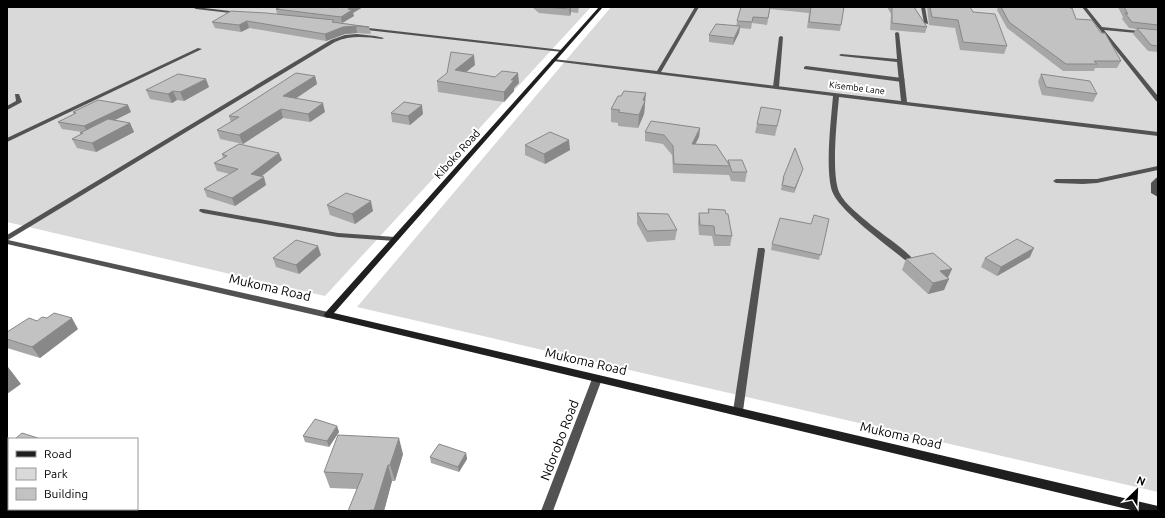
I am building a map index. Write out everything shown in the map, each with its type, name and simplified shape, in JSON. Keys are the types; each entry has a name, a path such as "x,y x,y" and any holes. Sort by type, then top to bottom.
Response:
{"street":[{"name":"Kiboko Road","path":"328,314 601,7"},
{"path":"658,73 697,7"},
{"path":"923,7 926,23"},
{"path":"1084,7 1158,100"},
{"path":"196,8 243,14"},
{"path":"353,27 562,51"},
{"path":"1101,28 1158,34"},
{"path":"897,33 904,103"},
{"path":"7,238 333,41 347,36 356,35 382,38"},
{"path":"776,88 781,37"},
{"path":"7,140 200,49"},
{"path":"841,55 900,61"},
{"name":"Kisembe Lane","path":"553,60 1158,134"},
{"path":"806,68 902,80"},
{"path":"836,94 833,175 836,192 844,205 908,258"},
{"path":"7,108 19,102 17,95"},
{"path":"1056,181 1097,181 1158,168"},
{"path":"1158,179 1154,184 1154,193 1158,195"},
{"path":"203,211 338,235 395,239"},
{"name":"Mukoma Road","path":"7,242 328,314 598,379 1158,510"},
{"path":"738,411 761,250"},
{"name":"Ndorobo Road","path":"547,511 598,379"}],"green space":[{"path":"7,7 591,7 325,296 7,222"},
{"path":"611,7 1158,7 1158,492 357,307"}],"building":[{"path":"281,7 352,7 348,9 352,10 341,17 276,9"},
{"path":"545,7 571,7 569,9"},
{"path":"741,7 770,7 768,18 753,17 752,22 737,21"},
{"path":"811,7 844,7 841,25 809,22"},
{"path":"892,7 914,7 927,27 892,23"},
{"path":"930,7 970,7 973,12 995,14 1007,46 963,42 958,20 932,17"},
{"path":"1001,7 1070,7 1072,8 1076,19 1092,20 1101,33 1105,33 1121,61 1094,61 1097,64 1066,64 1009,22"},
{"path":"1124,7 1158,7 1158,25 1132,22 1125,13 1128,14"},
{"path":"231,11 334,20 332,22 369,27 343,27 325,34 247,21 239,25 212,22"},
{"path":"716,24 740,26 734,38 709,35"},
{"path":"1137,28 1158,30 1158,46 1151,45"},
{"path":"451,52 474,55 455,70 495,77 502,71 518,73 511,80 514,80 504,92 437,81 447,73"},
{"path":"296,73 315,76 283,96 323,103 308,114 281,109 239,135 217,130 239,117 229,116"},
{"path":"178,74 206,79 180,92 173,91 168,94 146,90"},
{"path":"1041,74 1090,81 1097,94 1046,87"},
{"path":"624,91 646,93 643,100 645,101 639,115 618,112 620,110 611,109 618,96 621,96"},
{"path":"98,100 128,105 84,126 58,122 76,113 73,112"},
{"path":"404,102 422,105 408,116 391,113"},
{"path":"761,107 781,110 777,126 757,124"},
{"path":"108,119 130,123 92,143 72,139 83,133 80,133"},
{"path":"651,121 700,128 692,144 716,145 730,166 674,164 673,146 664,135 645,132"},
{"path":"550,132 569,140 544,154 525,145"},
{"path":"239,144 279,153 251,174 264,177 232,198 204,189 238,169 214,163 227,156 222,154"},
{"path":"795,148 803,169 795,188 782,185 783,178"},
{"path":"728,160 742,160 747,172 732,172"},
{"path":"346,193 371,201 352,214 327,205"},
{"path":"708,209 725,210 726,214 728,214 732,236 715,235 714,226 700,225 699,213 709,213"},
{"path":"637,213 668,214 677,230 647,231"},
{"path":"814,215 829,219 821,255 772,244 780,218 811,224"},
{"path":"1017,239 1034,248 1001,267 985,258"},
{"path":"296,240 318,246 296,265 273,258"},
{"path":"933,253 952,269 940,271 949,279 933,283 906,259"},
{"path":"54,313 72,318 32,347 7,339 7,332 29,318 37,321 42,317 47,318"},
{"path":"315,419 337,426 327,441 303,436"},
{"path":"22,433 38,438 16,438"},
{"path":"338,435 399,438 390,465 388,465 374,510 348,511 363,474 324,472"},
{"path":"439,444 466,453 458,467 430,457"},
{"path":"8,445 7,475 7,446"}]}
